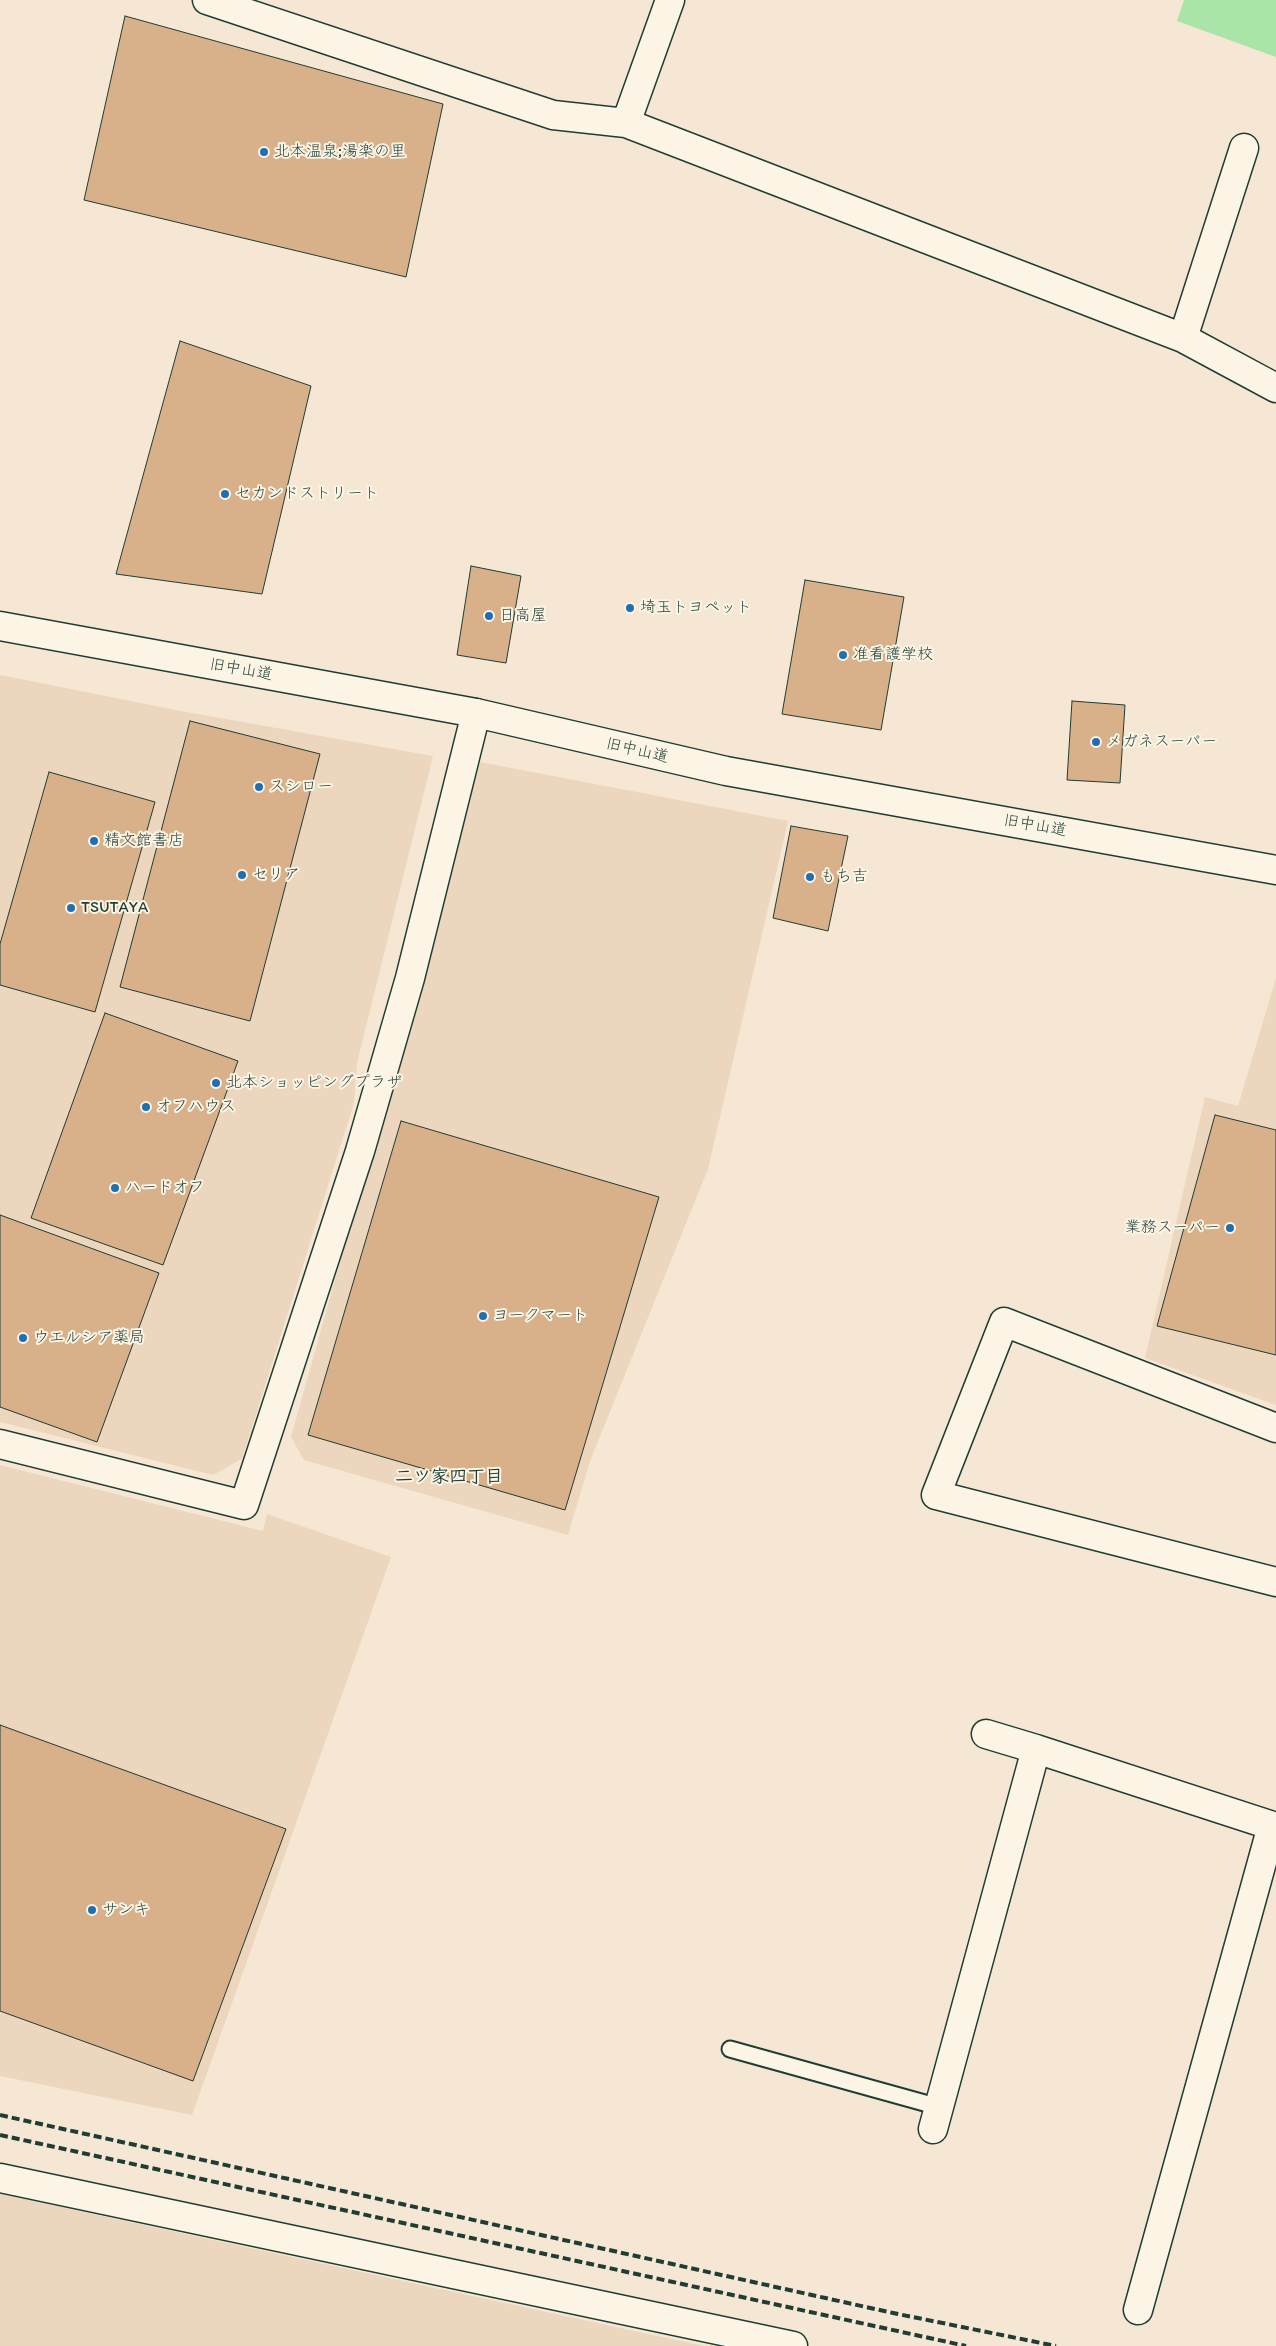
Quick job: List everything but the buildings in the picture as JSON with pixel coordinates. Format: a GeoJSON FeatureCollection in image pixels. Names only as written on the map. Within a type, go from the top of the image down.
{"type":"FeatureCollection","features":[{"type":"Feature","properties":{"kind":"street"},"geometry":{"type":"LineString","coordinates":[[207,0],[553,114],[626,123],[1183,338],[1276,388]]}},
{"type":"Feature","properties":{"kind":"street"},"geometry":{"type":"LineString","coordinates":[[626,123],[670,0]]}},
{"type":"Feature","properties":{"kind":"street"},"geometry":{"type":"LineString","coordinates":[[1183,338],[1244,148]]}},
{"type":"Feature","properties":{"kind":"street","name":"旧中山道"},"geometry":{"type":"LineString","coordinates":[[0,626],[476,713],[726,771],[1276,870]]}},
{"type":"Feature","properties":{"kind":"street"},"geometry":{"type":"LineString","coordinates":[[0,1444],[244,1505],[360,1151],[410,978],[476,713]]}},
{"type":"Feature","properties":{"kind":"street"},"geometry":{"type":"LineString","coordinates":[[1276,1428],[1004,1322],[936,1495],[1276,1582]]}},
{"type":"Feature","properties":{"kind":"street"},"geometry":{"type":"LineString","coordinates":[[986,1734],[1274,1826],[1138,2310]]}},
{"type":"Feature","properties":{"kind":"street"},"geometry":{"type":"LineString","coordinates":[[936,2118],[1036,1750]]}},
{"type":"Feature","properties":{"kind":"street"},"geometry":{"type":"LineString","coordinates":[[0,2178],[793,2346]]}},
{"type":"Feature","properties":{"kind":"lane"},"geometry":{"type":"LineString","coordinates":[[730,2049],[936,2118]]}},
{"type":"Feature","properties":{"kind":"shaded area","name":"北本ショッピングプラザ"},"geometry":{"type":"Polygon","coordinates":[[[0,675],[181,711],[433,756],[357,1063],[354,1103],[242,1459],[213,1475],[0,1422],[0,675]]]}},
{"type":"Feature","properties":{"kind":"shaded area"},"geometry":{"type":"Polygon","coordinates":[[[480,762],[788,821],[708,1169],[590,1461],[568,1535],[304,1460],[291,1437],[480,762]]]}},
{"type":"Feature","properties":{"kind":"shaded area","name":"業務スーパー"},"geometry":{"type":"Polygon","coordinates":[[[1276,978],[1276,1405],[1145,1358],[1205,1097],[1238,1106],[1276,978]]]}},
{"type":"Feature","properties":{"kind":"shaded area"},"geometry":{"type":"Polygon","coordinates":[[[0,1465],[263,1531],[267,1514],[391,1557],[192,2115],[0,2076],[0,1465]]]}},
{"type":"Feature","properties":{"kind":"shaded area"},"geometry":{"type":"Polygon","coordinates":[[[0,2194],[704,2346],[0,2346],[0,2194]]]}},
{"type":"Feature","properties":{"kind":"green space"},"geometry":{"type":"Polygon","coordinates":[[[1184,0],[1276,0],[1276,57],[1177,21],[1184,0]]]}},
{"type":"Feature","properties":{"kind":"railway"},"geometry":{"type":"LineString","coordinates":[[0,2115],[893,2313],[1056,2346]]}},
{"type":"Feature","properties":{"kind":"railway"},"geometry":{"type":"LineString","coordinates":[[0,2135],[966,2346]]}},
{"type":"Feature","properties":{"kind":"place","name":"北本温泉;湯楽の里"},"geometry":{"type":"Point","coordinates":[264,152]}},
{"type":"Feature","properties":{"kind":"place","name":"セカンドストリート"},"geometry":{"type":"Point","coordinates":[225,494]}},
{"type":"Feature","properties":{"kind":"place","name":"埼玉トヨペット"},"geometry":{"type":"Point","coordinates":[630,608]}},
{"type":"Feature","properties":{"kind":"place","name":"日高屋"},"geometry":{"type":"Point","coordinates":[489,616]}},
{"type":"Feature","properties":{"kind":"place","name":"准看護学校"},"geometry":{"type":"Point","coordinates":[843,655]}},
{"type":"Feature","properties":{"kind":"place","name":"メガネスーパー"},"geometry":{"type":"Point","coordinates":[1096,742]}},
{"type":"Feature","properties":{"kind":"place","name":"スシロー"},"geometry":{"type":"Point","coordinates":[259,787]}},
{"type":"Feature","properties":{"kind":"place","name":"精文館書店"},"geometry":{"type":"Point","coordinates":[94,841]}},
{"type":"Feature","properties":{"kind":"place","name":"セリア"},"geometry":{"type":"Point","coordinates":[242,875]}},
{"type":"Feature","properties":{"kind":"place","name":"もち吉"},"geometry":{"type":"Point","coordinates":[810,877]}},
{"type":"Feature","properties":{"kind":"place","name":"TSUTAYA"},"geometry":{"type":"Point","coordinates":[71,908]}},
{"type":"Feature","properties":{"kind":"place","name":"北本ショッピングプラザ"},"geometry":{"type":"Point","coordinates":[216,1083]}},
{"type":"Feature","properties":{"kind":"place","name":"オフハウス"},"geometry":{"type":"Point","coordinates":[146,1107]}},
{"type":"Feature","properties":{"kind":"place","name":"ハードオフ"},"geometry":{"type":"Point","coordinates":[115,1188]}},
{"type":"Feature","properties":{"kind":"place","name":"業務スーパー"},"geometry":{"type":"Point","coordinates":[1230,1228]}},
{"type":"Feature","properties":{"kind":"place","name":"ヨークマート"},"geometry":{"type":"Point","coordinates":[483,1316]}},
{"type":"Feature","properties":{"kind":"place","name":"ウエルシア薬局"},"geometry":{"type":"Point","coordinates":[23,1338]}},
{"type":"Feature","properties":{"kind":"place","name":"サンキ"},"geometry":{"type":"Point","coordinates":[92,1910]}},
{"type":"Feature","properties":{"kind":"district","name":"二ツ家四丁目"},"geometry":{"type":"Point","coordinates":[449,1477]}}]}
